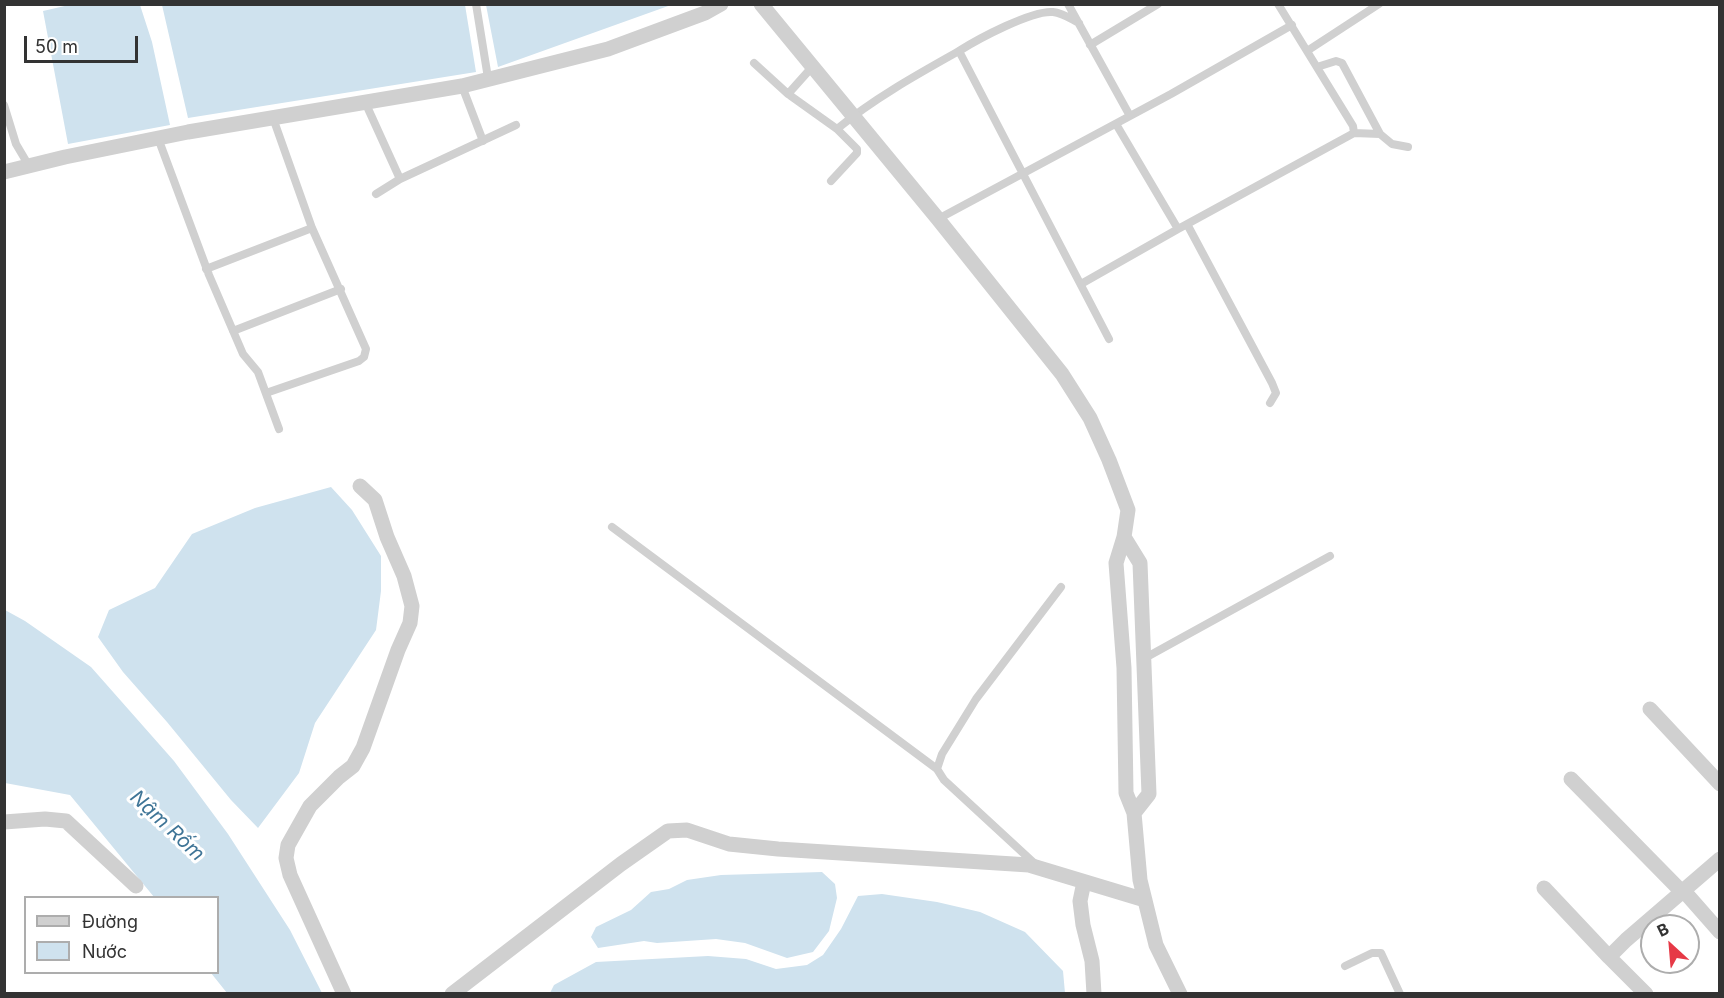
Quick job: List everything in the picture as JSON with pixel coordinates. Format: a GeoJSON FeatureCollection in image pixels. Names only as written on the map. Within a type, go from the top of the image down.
{"type":"FeatureCollection","features":[{"type":"Feature","properties":{"kind":"street"},"geometry":{"type":"LineString","coordinates":[[4,172],[158,138],[462,86],[608,49],[705,13],[721,4]]}},
{"type":"Feature","properties":{"kind":"street"},"geometry":{"type":"LineString","coordinates":[[761,4],[1062,374],[1090,418],[1128,510],[1124,537],[1116,563],[1124,668],[1126,793],[1134,813],[1140,880],[1156,945],[1180,993]]}},
{"type":"Feature","properties":{"kind":"street"},"geometry":{"type":"LineString","coordinates":[[344,993],[290,875],[286,858],[288,845],[310,806],[353,766],[363,748],[410,623],[412,606],[404,576],[387,537],[375,500],[360,486]]}},
{"type":"Feature","properties":{"kind":"street"},"geometry":{"type":"LineString","coordinates":[[1124,537],[1140,563],[1145,658],[1149,794],[1134,813]]}},
{"type":"Feature","properties":{"kind":"street"},"geometry":{"type":"LineString","coordinates":[[1650,709],[1719,784]]}},
{"type":"Feature","properties":{"kind":"street"},"geometry":{"type":"LineString","coordinates":[[1572,779],[1719,932]]}},
{"type":"Feature","properties":{"kind":"street"},"geometry":{"type":"LineString","coordinates":[[4,822],[45,819],[66,821],[136,886]]}},
{"type":"Feature","properties":{"kind":"street"},"geometry":{"type":"LineString","coordinates":[[452,993],[612,870],[668,831],[687,830],[729,844],[768,848],[1029,865],[1145,900]]}},
{"type":"Feature","properties":{"kind":"street"},"geometry":{"type":"LineString","coordinates":[[1610,957],[1626,940],[1719,859]]}},
{"type":"Feature","properties":{"kind":"street"},"geometry":{"type":"LineString","coordinates":[[1084,882],[1080,901],[1083,925],[1092,960],[1094,993]]}},
{"type":"Feature","properties":{"kind":"street"},"geometry":{"type":"LineString","coordinates":[[1544,888],[1646,993]]}},
{"type":"Feature","properties":{"kind":"lane"},"geometry":{"type":"LineString","coordinates":[[476,4],[488,78]]}},
{"type":"Feature","properties":{"kind":"lane"},"geometry":{"type":"LineString","coordinates":[[1068,4],[1130,116]]}},
{"type":"Feature","properties":{"kind":"lane"},"geometry":{"type":"LineString","coordinates":[[1090,45],[1158,4]]}},
{"type":"Feature","properties":{"kind":"lane"},"geometry":{"type":"LineString","coordinates":[[1278,4],[1353,126],[1354,133]]}},
{"type":"Feature","properties":{"kind":"lane"},"geometry":{"type":"LineString","coordinates":[[1307,51],[1379,4]]}},
{"type":"Feature","properties":{"kind":"lane"},"geometry":{"type":"LineString","coordinates":[[837,129],[853,116],[926,69],[977,40],[1040,12],[1065,15],[1079,24]]}},
{"type":"Feature","properties":{"kind":"lane"},"geometry":{"type":"LineString","coordinates":[[938,219],[1116,124],[1292,25]]}},
{"type":"Feature","properties":{"kind":"lane"},"geometry":{"type":"LineString","coordinates":[[959,51],[1109,339]]}},
{"type":"Feature","properties":{"kind":"lane"},"geometry":{"type":"LineString","coordinates":[[1317,67],[1336,61],[1342,63],[1380,134],[1392,144],[1408,147]]}},
{"type":"Feature","properties":{"kind":"lane"},"geometry":{"type":"LineString","coordinates":[[754,63],[788,94],[837,129],[857,149],[857,153],[831,181]]}},
{"type":"Feature","properties":{"kind":"lane"},"geometry":{"type":"LineString","coordinates":[[788,94],[813,66]]}},
{"type":"Feature","properties":{"kind":"lane"},"geometry":{"type":"LineString","coordinates":[[462,86],[483,141]]}},
{"type":"Feature","properties":{"kind":"lane"},"geometry":{"type":"LineString","coordinates":[[365,102],[400,179]]}},
{"type":"Feature","properties":{"kind":"lane"},"geometry":{"type":"LineString","coordinates":[[4,105],[16,144],[29,166]]}},
{"type":"Feature","properties":{"kind":"lane"},"geometry":{"type":"LineString","coordinates":[[266,393],[358,361],[364,357],[365,345],[312,228],[273,118]]}},
{"type":"Feature","properties":{"kind":"lane"},"geometry":{"type":"LineString","coordinates":[[1116,124],[1178,229]]}},
{"type":"Feature","properties":{"kind":"lane"},"geometry":{"type":"LineString","coordinates":[[376,194],[400,179],[516,125]]}},
{"type":"Feature","properties":{"kind":"lane"},"geometry":{"type":"LineString","coordinates":[[1081,285],[1354,133],[1380,134]]}},
{"type":"Feature","properties":{"kind":"lane"},"geometry":{"type":"LineString","coordinates":[[158,138],[206,269],[243,354],[258,372],[279,429]]}},
{"type":"Feature","properties":{"kind":"lane"},"geometry":{"type":"LineString","coordinates":[[1187,224],[1272,383],[1276,393],[1270,404]]}},
{"type":"Feature","properties":{"kind":"lane"},"geometry":{"type":"LineString","coordinates":[[206,269],[312,228]]}},
{"type":"Feature","properties":{"kind":"lane"},"geometry":{"type":"LineString","coordinates":[[233,332],[341,289]]}},
{"type":"Feature","properties":{"kind":"lane"},"geometry":{"type":"LineString","coordinates":[[612,527],[937,769],[944,780],[1039,868]]}},
{"type":"Feature","properties":{"kind":"lane"},"geometry":{"type":"LineString","coordinates":[[1145,658],[1330,556]]}},
{"type":"Feature","properties":{"kind":"lane"},"geometry":{"type":"LineString","coordinates":[[937,769],[942,754],[976,699],[1061,587]]}},
{"type":"Feature","properties":{"kind":"lane"},"geometry":{"type":"LineString","coordinates":[[1345,966],[1372,953],[1381,954],[1400,993]]}},
{"type":"Feature","properties":{"kind":"water"},"geometry":{"type":"Polygon","coordinates":[[[486,4],[671,5],[498,67],[486,4]]]}},
{"type":"Feature","properties":{"kind":"water"},"geometry":{"type":"Polygon","coordinates":[[[69,5],[140,5],[152,42],[170,125],[68,144],[43,11],[69,5]]]}},
{"type":"Feature","properties":{"kind":"water"},"geometry":{"type":"Polygon","coordinates":[[[162,5],[465,5],[476,72],[188,118],[162,5]]]}},
{"type":"Feature","properties":{"kind":"water"},"geometry":{"type":"Polygon","coordinates":[[[331,487],[352,510],[381,556],[381,591],[376,630],[315,723],[299,773],[258,828],[231,800],[123,672],[98,637],[109,610],[155,588],[192,534],[255,508],[331,487]]]}},
{"type":"Feature","properties":{"kind":"water","name":"Nậm Rốm"},"geometry":{"type":"Polygon","coordinates":[[[5,610],[25,621],[91,667],[174,761],[228,834],[290,930],[322,993],[227,993],[212,974],[219,974],[219,896],[153,896],[70,795],[5,783],[5,610]]]}},
{"type":"Feature","properties":{"kind":"water"},"geometry":{"type":"Polygon","coordinates":[[[822,872],[835,884],[837,898],[829,931],[813,952],[787,958],[745,943],[716,939],[657,943],[644,941],[598,948],[591,937],[596,927],[631,910],[651,892],[669,889],[687,880],[721,875],[822,872]]]}},
{"type":"Feature","properties":{"kind":"water"},"geometry":{"type":"Polygon","coordinates":[[[882,894],[937,902],[980,912],[1025,932],[1063,971],[1065,993],[550,993],[554,985],[596,962],[708,956],[746,959],[776,969],[807,965],[823,955],[841,929],[858,896],[882,894]]]}}]}
